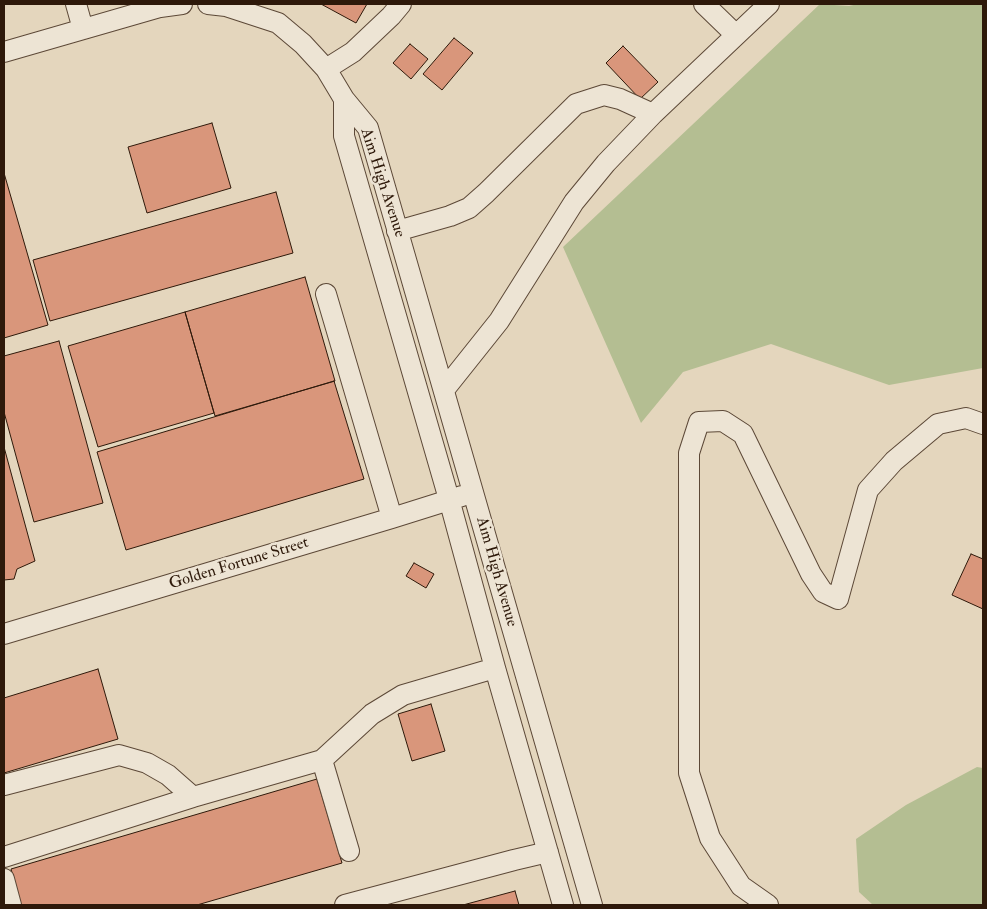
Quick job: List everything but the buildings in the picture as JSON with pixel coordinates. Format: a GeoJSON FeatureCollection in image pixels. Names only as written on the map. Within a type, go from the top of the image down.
{"type":"FeatureCollection","features":[{"type":"Feature","properties":{"kind":"street"},"geometry":{"type":"LineString","coordinates":[[76,4],[83,29]]}},
{"type":"Feature","properties":{"kind":"street"},"geometry":{"type":"LineString","coordinates":[[4,52],[160,7],[182,4]]}},
{"type":"Feature","properties":{"kind":"street"},"geometry":{"type":"LineString","coordinates":[[208,4],[226,6],[278,23],[303,44],[326,69],[344,99]]}},
{"type":"Feature","properties":{"kind":"street"},"geometry":{"type":"LineString","coordinates":[[326,69],[353,52],[391,16],[400,4]]}},
{"type":"Feature","properties":{"kind":"street"},"geometry":{"type":"LineString","coordinates":[[704,4],[736,35]]}},
{"type":"Feature","properties":{"kind":"street"},"geometry":{"type":"LineString","coordinates":[[444,390],[499,321],[574,202],[606,163],[653,114],[768,4]]}},
{"type":"Feature","properties":{"kind":"street"},"geometry":{"type":"LineString","coordinates":[[397,231],[450,216],[469,208],[576,104],[604,96],[620,99],[653,114]]}},
{"type":"Feature","properties":{"kind":"street","name":"Aim High Avenue"},"geometry":{"type":"LineString","coordinates":[[344,99],[368,128],[592,905]]}},
{"type":"Feature","properties":{"kind":"street","name":"Aim High Avenue"},"geometry":{"type":"LineString","coordinates":[[344,99],[344,136],[449,499],[494,668],[564,905]]}},
{"type":"Feature","properties":{"kind":"street"},"geometry":{"type":"LineString","coordinates":[[326,294],[392,518]]}},
{"type":"Feature","properties":{"kind":"street"},"geometry":{"type":"LineString","coordinates":[[768,905],[741,886],[710,838],[689,773],[688,453],[699,422],[723,421],[743,434],[811,574],[823,592],[838,599],[868,490],[894,460],[938,424],[966,418],[983,424]]}},
{"type":"Feature","properties":{"kind":"street","name":"Golden Fortune Street"},"geometry":{"type":"LineString","coordinates":[[4,634],[473,492]]}},
{"type":"Feature","properties":{"kind":"street"},"geometry":{"type":"LineString","coordinates":[[4,857],[194,797],[322,760],[372,714],[403,695],[494,668]]}},
{"type":"Feature","properties":{"kind":"street"},"geometry":{"type":"LineString","coordinates":[[4,785],[118,755],[147,763],[168,775],[194,797]]}},
{"type":"Feature","properties":{"kind":"street"},"geometry":{"type":"LineString","coordinates":[[322,760],[349,851]]}},
{"type":"Feature","properties":{"kind":"street"},"geometry":{"type":"LineString","coordinates":[[345,905],[548,852]]}},
{"type":"Feature","properties":{"kind":"street"},"geometry":{"type":"LineString","coordinates":[[4,879],[11,905]]}},
{"type":"Feature","properties":{"kind":"green space"},"geometry":{"type":"Polygon","coordinates":[[[820,4],[849,6],[858,4],[983,4],[983,368],[889,385],[771,344],[683,372],[641,423],[563,247],[820,4]]]}},
{"type":"Feature","properties":{"kind":"green space"},"geometry":{"type":"Polygon","coordinates":[[[977,767],[983,768],[983,905],[873,905],[859,892],[856,839],[906,805],[977,767]]]}}]}
